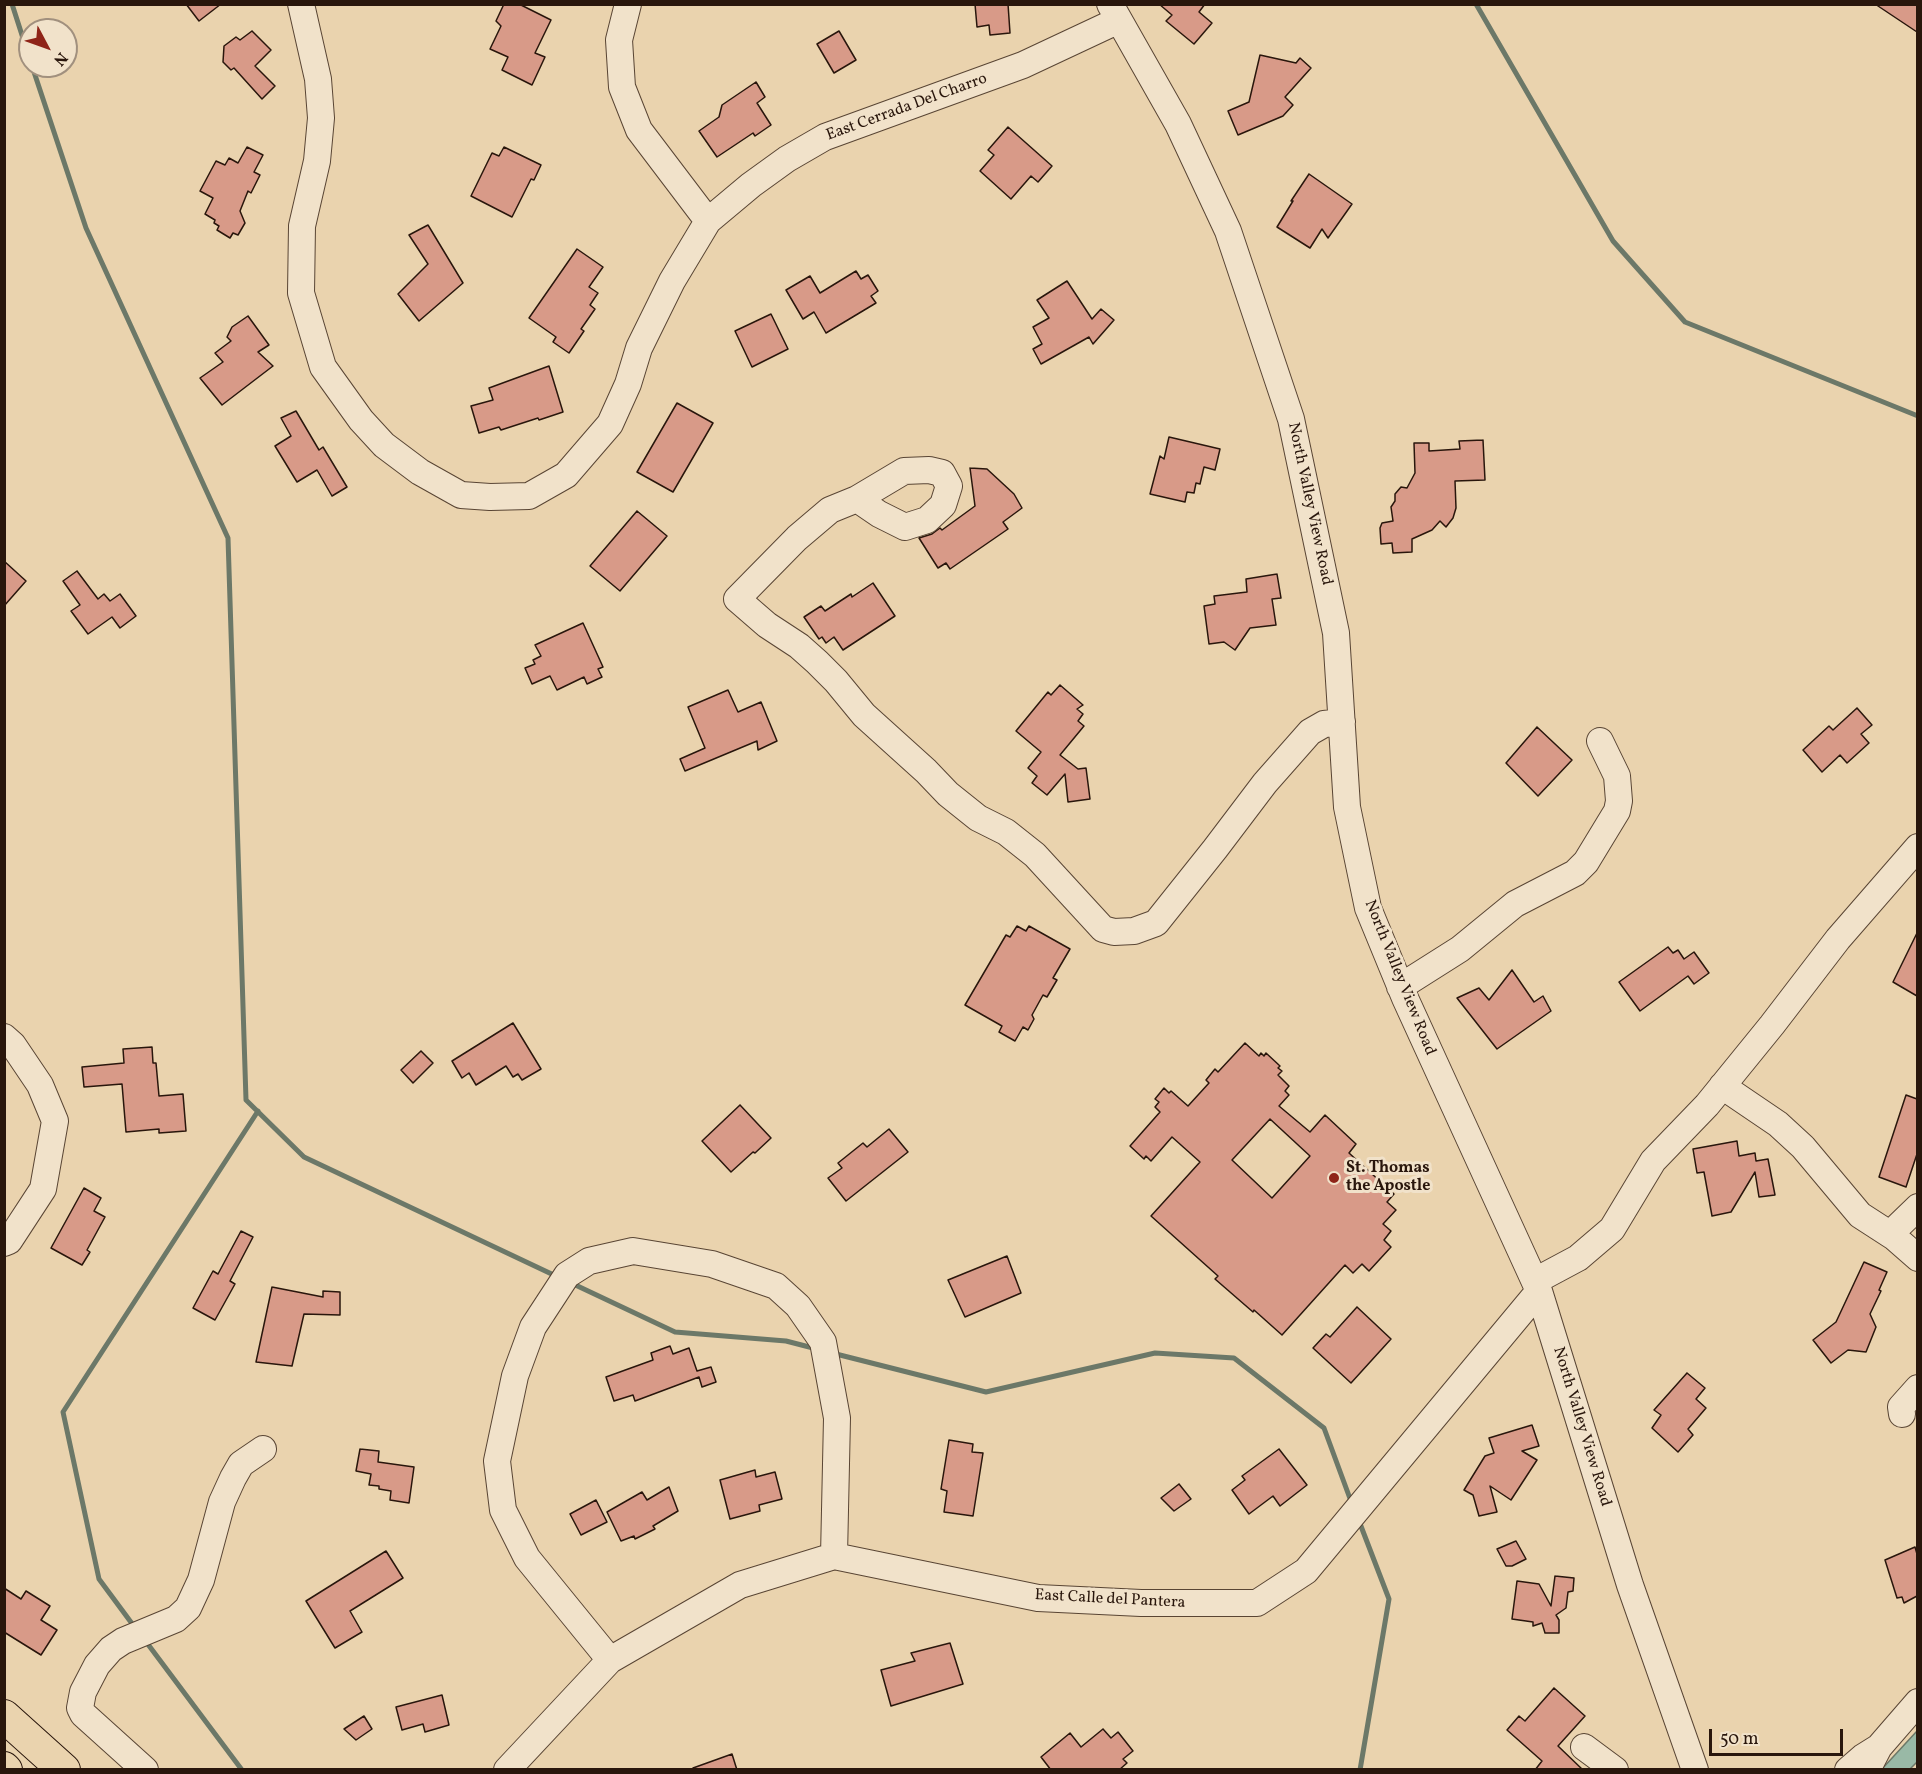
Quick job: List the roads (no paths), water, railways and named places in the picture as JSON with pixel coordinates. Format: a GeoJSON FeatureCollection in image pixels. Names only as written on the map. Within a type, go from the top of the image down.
{"type":"FeatureCollection","features":[{"type":"Feature","properties":{"kind":"main road"},"geometry":{"type":"LineString","coordinates":[[4,1716],[64,1770]]}},
{"type":"Feature","properties":{"kind":"street"},"geometry":{"type":"LineString","coordinates":[[301,4],[318,79],[321,118],[317,161],[302,226],[301,293],[323,368],[361,420],[384,445],[420,472],[461,495],[490,497],[529,496],[566,475],[610,424],[628,384],[639,348],[672,281],[708,221],[639,130],[622,87],[619,40],[628,4]]}},
{"type":"Feature","properties":{"kind":"street","name":"East Cerrada Del Charro"},"geometry":{"type":"LineString","coordinates":[[708,221],[787,159],[825,137],[1023,65],[1114,12]]}},
{"type":"Feature","properties":{"kind":"street","name":"North Valley View Road"},"geometry":{"type":"LineString","coordinates":[[1114,12],[1178,124],[1228,231],[1292,419],[1336,633],[1347,807],[1368,908],[1400,987],[1537,1286],[1630,1585],[1695,1770]]}},
{"type":"Feature","properties":{"kind":"street"},"geometry":{"type":"LineString","coordinates":[[857,499],[830,510],[813,524],[736,599],[817,662],[864,715],[948,794],[978,818],[1006,832],[1035,855],[1103,929],[1114,932],[1134,931],[1156,923],[1264,783],[1310,732],[1324,724],[1342,722]]}},
{"type":"Feature","properties":{"kind":"street"},"geometry":{"type":"LineString","coordinates":[[1400,987],[1460,949],[1515,904],[1568,878],[1580,868],[1597,845],[1617,810],[1619,801],[1617,776],[1600,741]]}},
{"type":"Feature","properties":{"kind":"street"},"geometry":{"type":"LineString","coordinates":[[1537,1286],[1578,1258],[1612,1229],[1653,1161],[1722,1086],[1838,939],[1917,847]]}},
{"type":"Feature","properties":{"kind":"street"},"geometry":{"type":"LineString","coordinates":[[4,1037],[40,1085],[55,1121],[43,1190],[9,1241],[4,1243]]}},
{"type":"Feature","properties":{"kind":"street"},"geometry":{"type":"LineString","coordinates":[[1722,1086],[1786,1132],[1803,1147],[1860,1215],[1890,1234],[1917,1258]]}},
{"type":"Feature","properties":{"kind":"street"},"geometry":{"type":"LineString","coordinates":[[1890,1234],[1917,1208]]}},
{"type":"Feature","properties":{"kind":"street"},"geometry":{"type":"LineString","coordinates":[[610,1660],[527,1558],[503,1510],[497,1461],[515,1376],[533,1327],[567,1275],[589,1261],[633,1251],[711,1264],[776,1286],[798,1306],[823,1342],[837,1418],[834,1556]]}},
{"type":"Feature","properties":{"kind":"street","name":"East Calle del Pantera"},"geometry":{"type":"LineString","coordinates":[[507,1770],[610,1660],[740,1585],[834,1556],[1038,1598],[1141,1604],[1257,1603],[1306,1571],[1537,1286]]}},
{"type":"Feature","properties":{"kind":"street"},"geometry":{"type":"LineString","coordinates":[[1902,1414],[1901,1407],[1917,1388]]}},
{"type":"Feature","properties":{"kind":"street"},"geometry":{"type":"LineString","coordinates":[[145,1770],[83,1714],[80,1708],[83,1692],[97,1665],[111,1649],[123,1641],[176,1619],[188,1608],[201,1580],[222,1502],[241,1464],[263,1449]]}},
{"type":"Feature","properties":{"kind":"street"},"geometry":{"type":"LineString","coordinates":[[1848,1770],[1863,1757],[1873,1759],[1917,1702]]}},
{"type":"Feature","properties":{"kind":"street"},"geometry":{"type":"LineString","coordinates":[[1584,1747],[1615,1770]]}},
{"type":"Feature","properties":{"kind":"waterway"},"geometry":{"type":"LineString","coordinates":[[12,4],[18,23]]}},
{"type":"Feature","properties":{"kind":"waterway"},"geometry":{"type":"LineString","coordinates":[[1476,4],[1613,241],[1685,322],[1918,416]]}},
{"type":"Feature","properties":{"kind":"waterway"},"geometry":{"type":"LineString","coordinates":[[36,78],[86,228],[228,538],[246,1100],[304,1157],[558,1277]]}},
{"type":"Feature","properties":{"kind":"waterway"},"geometry":{"type":"LineString","coordinates":[[136,1629],[99,1579],[63,1412],[258,1111]]}},
{"type":"Feature","properties":{"kind":"waterway"},"geometry":{"type":"LineString","coordinates":[[569,1282],[675,1332],[786,1341],[817,1349]]}},
{"type":"Feature","properties":{"kind":"waterway"},"geometry":{"type":"LineString","coordinates":[[832,1353],[986,1392],[1155,1353],[1234,1358],[1324,1428],[1352,1504]]}},
{"type":"Feature","properties":{"kind":"waterway"},"geometry":{"type":"LineString","coordinates":[[1359,1521],[1389,1599],[1360,1770]]}},
{"type":"Feature","properties":{"kind":"waterway"},"geometry":{"type":"LineString","coordinates":[[144,1639],[242,1770]]}},
{"type":"Feature","properties":{"kind":"place","name":"St. Thomas the Apostle"},"geometry":{"type":"Point","coordinates":[1334,1178]}}]}
